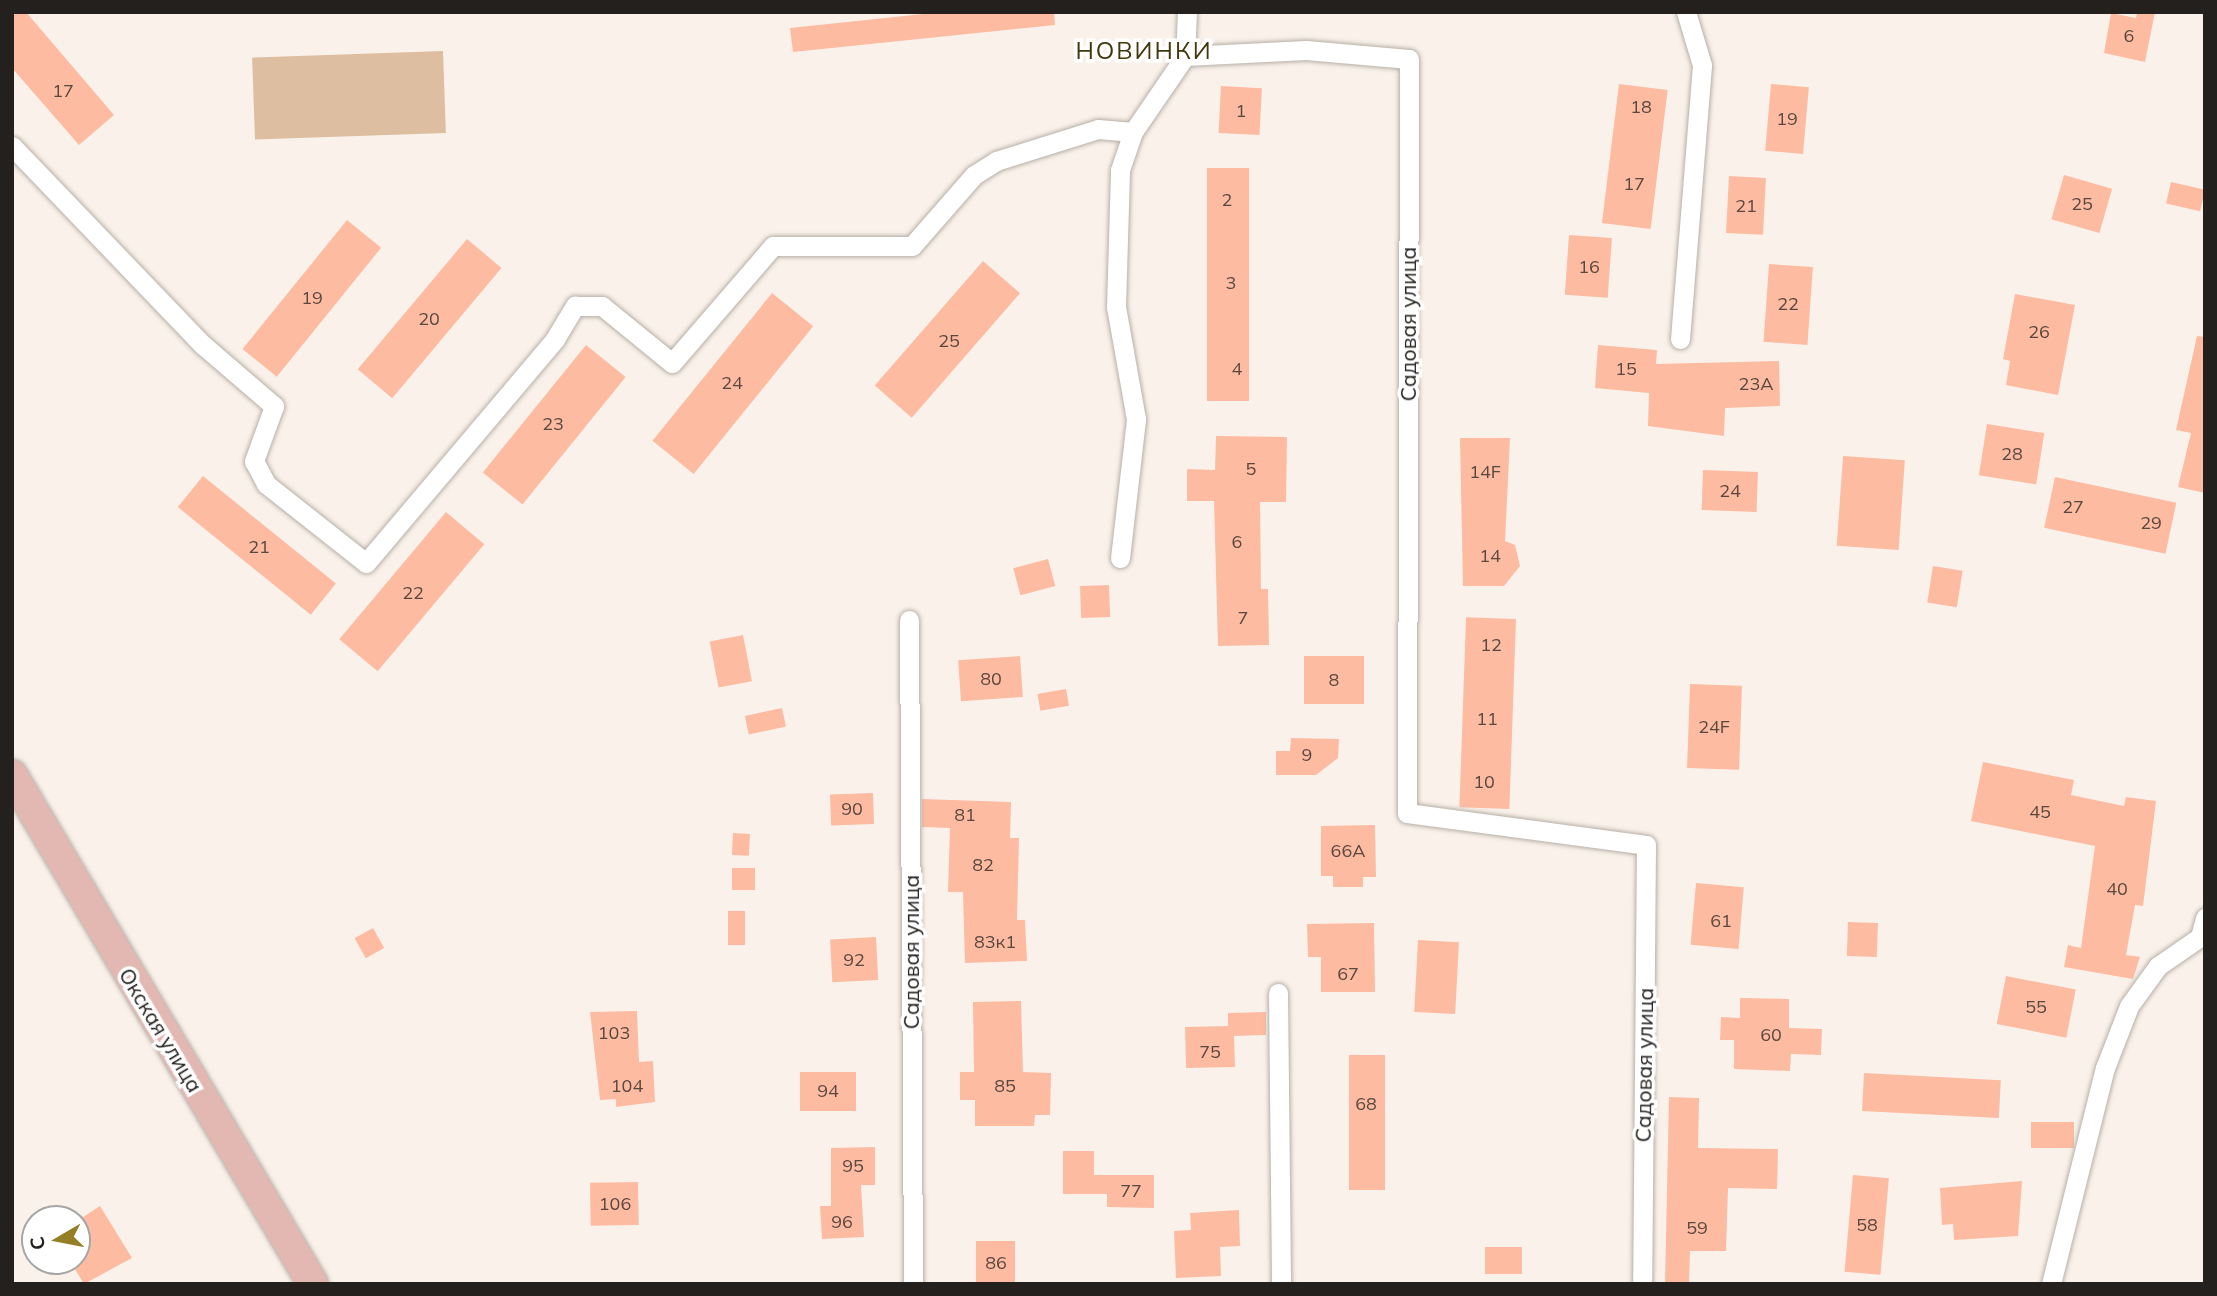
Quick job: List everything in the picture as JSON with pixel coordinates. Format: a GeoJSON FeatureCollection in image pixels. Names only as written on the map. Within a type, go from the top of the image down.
{"type":"FeatureCollection","features":[{"type":"Feature","properties":{"kind":"main road","name":"Окская улица"},"geometry":{"type":"LineString","coordinates":[[12,775],[313,1284]]}},
{"type":"Feature","properties":{"kind":"street"},"geometry":{"type":"LineString","coordinates":[[1120,558],[1136,419],[1116,306],[1115,258],[1120,170],[1133,132],[1185,56],[1187,12]]}},
{"type":"Feature","properties":{"kind":"street"},"geometry":{"type":"LineString","coordinates":[[1680,339],[1702,65],[1686,12]]}},
{"type":"Feature","properties":{"kind":"street","name":"Садовая улица"},"geometry":{"type":"LineString","coordinates":[[1185,56],[1306,50],[1409,59],[1407,813],[1646,845],[1642,1284]]}},
{"type":"Feature","properties":{"kind":"street"},"geometry":{"type":"LineString","coordinates":[[12,146],[203,345],[274,406],[254,461],[266,484],[366,563],[555,339],[575,306],[603,306],[671,363],[773,246],[912,246],[974,175],[996,161],[1098,129],[1133,132]]}},
{"type":"Feature","properties":{"kind":"street","name":"Садовая улица"},"geometry":{"type":"LineString","coordinates":[[909,620],[913,1284]]}},
{"type":"Feature","properties":{"kind":"street"},"geometry":{"type":"LineString","coordinates":[[2051,1284],[2105,1068],[2129,1006],[2158,966],[2200,937],[2205,918]]}},
{"type":"Feature","properties":{"kind":"street"},"geometry":{"type":"LineString","coordinates":[[1279,993],[1281,1284]]}},
{"type":"Feature","properties":{"kind":"shaded area"},"geometry":{"type":"Polygon","coordinates":[[[443,51],[446,133],[255,140],[252,58],[443,51]]]}},
{"type":"Feature","properties":{"kind":"building"},"geometry":{"type":"Polygon","coordinates":[[[12,12],[26,12],[114,115],[79,145],[12,68],[12,12]]]}},
{"type":"Feature","properties":{"kind":"building"},"geometry":{"type":"Polygon","coordinates":[[[942,12],[1054,12],[1055,25],[793,52],[790,28],[942,12]]]}},
{"type":"Feature","properties":{"kind":"building"},"geometry":{"type":"Polygon","coordinates":[[[2137,12],[2155,12],[2145,62],[2104,53],[2111,13],[2136,18],[2137,12]]]}},
{"type":"Feature","properties":{"kind":"building"},"geometry":{"type":"Polygon","coordinates":[[[1619,84],[1668,90],[1651,229],[1602,223],[1619,84]]]}},
{"type":"Feature","properties":{"kind":"building"},"geometry":{"type":"Polygon","coordinates":[[[1771,84],[1809,87],[1803,154],[1765,151],[1771,84]]]}},
{"type":"Feature","properties":{"kind":"building"},"geometry":{"type":"Polygon","coordinates":[[[1221,86],[1262,88],[1259,135],[1219,133],[1221,86]]]}},
{"type":"Feature","properties":{"kind":"building"},"geometry":{"type":"Polygon","coordinates":[[[1207,168],[1249,168],[1249,401],[1207,401],[1207,168]]]}},
{"type":"Feature","properties":{"kind":"building"},"geometry":{"type":"Polygon","coordinates":[[[2064,175],[2112,189],[2099,233],[2051,219],[2064,175]]]}},
{"type":"Feature","properties":{"kind":"building"},"geometry":{"type":"Polygon","coordinates":[[[1729,176],[1766,178],[1763,235],[1726,233],[1729,176]]]}},
{"type":"Feature","properties":{"kind":"building"},"geometry":{"type":"Polygon","coordinates":[[[2171,182],[2205,190],[2200,211],[2166,203],[2171,182]]]}},
{"type":"Feature","properties":{"kind":"building"},"geometry":{"type":"Polygon","coordinates":[[[347,220],[381,248],[277,377],[243,349],[347,220]]]}},
{"type":"Feature","properties":{"kind":"building"},"geometry":{"type":"Polygon","coordinates":[[[1569,235],[1612,238],[1608,298],[1565,295],[1569,235]]]}},
{"type":"Feature","properties":{"kind":"building"},"geometry":{"type":"Polygon","coordinates":[[[467,239],[501,268],[392,398],[358,369],[467,239]]]}},
{"type":"Feature","properties":{"kind":"building"},"geometry":{"type":"Polygon","coordinates":[[[983,261],[1020,293],[912,418],[875,386],[983,261]]]}},
{"type":"Feature","properties":{"kind":"building"},"geometry":{"type":"Polygon","coordinates":[[[1769,264],[1813,267],[1807,345],[1764,342],[1769,264]]]}},
{"type":"Feature","properties":{"kind":"building"},"geometry":{"type":"Polygon","coordinates":[[[772,293],[813,326],[694,474],[652,441],[772,293]]]}},
{"type":"Feature","properties":{"kind":"building"},"geometry":{"type":"Polygon","coordinates":[[[2015,294],[2075,305],[2058,395],[2006,385],[2010,361],[2003,359],[2015,294]]]}},
{"type":"Feature","properties":{"kind":"building"},"geometry":{"type":"Polygon","coordinates":[[[2197,336],[2205,337],[2205,493],[2178,487],[2191,433],[2176,430],[2197,336]]]}},
{"type":"Feature","properties":{"kind":"building"},"geometry":{"type":"Polygon","coordinates":[[[586,345],[626,377],[522,505],[483,472],[586,345]]]}},
{"type":"Feature","properties":{"kind":"building"},"geometry":{"type":"Polygon","coordinates":[[[1598,345],[1657,350],[1656,364],[1779,361],[1780,406],[1725,408],[1724,436],[1648,426],[1649,393],[1595,388],[1598,345]]]}},
{"type":"Feature","properties":{"kind":"building"},"geometry":{"type":"Polygon","coordinates":[[[1987,424],[2044,433],[2036,484],[1979,475],[1987,424]]]}},
{"type":"Feature","properties":{"kind":"building"},"geometry":{"type":"Polygon","coordinates":[[[1216,436],[1287,437],[1286,502],[1260,502],[1261,589],[1268,589],[1269,645],[1218,646],[1214,501],[1187,501],[1187,469],[1215,470],[1216,436]]]}},
{"type":"Feature","properties":{"kind":"building"},"geometry":{"type":"Polygon","coordinates":[[[1460,438],[1510,438],[1505,541],[1515,545],[1520,566],[1504,586],[1463,586],[1460,438]]]}},
{"type":"Feature","properties":{"kind":"building"},"geometry":{"type":"Polygon","coordinates":[[[1843,456],[1905,460],[1899,550],[1837,546],[1843,456]]]}},
{"type":"Feature","properties":{"kind":"building"},"geometry":{"type":"Polygon","coordinates":[[[1703,470],[1758,472],[1757,512],[1702,510],[1703,470]]]}},
{"type":"Feature","properties":{"kind":"building"},"geometry":{"type":"Polygon","coordinates":[[[203,476],[336,584],[311,615],[178,507],[203,476]]]}},
{"type":"Feature","properties":{"kind":"building"},"geometry":{"type":"Polygon","coordinates":[[[2055,477],[2176,503],[2165,554],[2044,528],[2055,477]]]}},
{"type":"Feature","properties":{"kind":"building"},"geometry":{"type":"Polygon","coordinates":[[[446,512],[484,544],[378,671],[339,639],[446,512]]]}},
{"type":"Feature","properties":{"kind":"building"},"geometry":{"type":"Polygon","coordinates":[[[1048,559],[1055,586],[1020,595],[1013,568],[1048,559]]]}},
{"type":"Feature","properties":{"kind":"building"},"geometry":{"type":"Polygon","coordinates":[[[1933,566],[1963,571],[1957,607],[1927,603],[1933,566]]]}},
{"type":"Feature","properties":{"kind":"building"},"geometry":{"type":"Polygon","coordinates":[[[1109,585],[1110,617],[1081,618],[1080,586],[1109,585]]]}},
{"type":"Feature","properties":{"kind":"building"},"geometry":{"type":"Polygon","coordinates":[[[1466,617],[1516,619],[1509,809],[1459,807],[1466,617]]]}},
{"type":"Feature","properties":{"kind":"building"},"geometry":{"type":"Polygon","coordinates":[[[743,635],[752,681],[719,688],[710,641],[743,635]]]}},
{"type":"Feature","properties":{"kind":"building"},"geometry":{"type":"Polygon","coordinates":[[[1020,656],[1023,697],[961,701],[958,660],[1020,656]]]}},
{"type":"Feature","properties":{"kind":"building"},"geometry":{"type":"Polygon","coordinates":[[[1304,656],[1364,656],[1364,704],[1304,704],[1304,656]]]}},
{"type":"Feature","properties":{"kind":"building"},"geometry":{"type":"Polygon","coordinates":[[[1690,684],[1742,686],[1739,770],[1687,768],[1690,684]]]}},
{"type":"Feature","properties":{"kind":"building"},"geometry":{"type":"Polygon","coordinates":[[[1066,689],[1069,706],[1040,711],[1037,694],[1066,689]]]}},
{"type":"Feature","properties":{"kind":"building"},"geometry":{"type":"Polygon","coordinates":[[[782,708],[786,727],[749,734],[745,716],[782,708]]]}},
{"type":"Feature","properties":{"kind":"building"},"geometry":{"type":"Polygon","coordinates":[[[1291,738],[1339,739],[1338,758],[1316,775],[1276,775],[1276,751],[1290,751],[1291,738]]]}},
{"type":"Feature","properties":{"kind":"building"},"geometry":{"type":"Polygon","coordinates":[[[1983,762],[2074,780],[2071,795],[2124,806],[2126,797],[2156,801],[2143,906],[2135,905],[2126,955],[2140,957],[2133,979],[2064,967],[2068,945],[2081,948],[2095,846],[1971,821],[1983,762]]]}},
{"type":"Feature","properties":{"kind":"building"},"geometry":{"type":"Polygon","coordinates":[[[873,793],[874,824],[831,825],[830,795],[873,793]]]}},
{"type":"Feature","properties":{"kind":"building"},"geometry":{"type":"Polygon","coordinates":[[[922,799],[1011,802],[1010,838],[1019,838],[1017,920],[1025,920],[1027,961],[965,963],[963,892],[948,892],[950,828],[922,827],[922,799]]]}},
{"type":"Feature","properties":{"kind":"building"},"geometry":{"type":"Polygon","coordinates":[[[1375,825],[1376,877],[1363,877],[1363,887],[1333,887],[1333,876],[1321,876],[1321,826],[1375,825]]]}},
{"type":"Feature","properties":{"kind":"building"},"geometry":{"type":"Polygon","coordinates":[[[733,833],[750,834],[749,856],[732,855],[733,833]]]}},
{"type":"Feature","properties":{"kind":"building"},"geometry":{"type":"Polygon","coordinates":[[[732,868],[755,868],[755,890],[732,890],[732,868]]]}},
{"type":"Feature","properties":{"kind":"building"},"geometry":{"type":"Polygon","coordinates":[[[1696,883],[1744,887],[1738,949],[1691,945],[1696,883]]]}},
{"type":"Feature","properties":{"kind":"building"},"geometry":{"type":"Polygon","coordinates":[[[728,911],[745,911],[745,945],[728,945],[728,911]]]}},
{"type":"Feature","properties":{"kind":"building"},"geometry":{"type":"Polygon","coordinates":[[[1848,922],[1878,923],[1877,957],[1847,956],[1848,922]]]}},
{"type":"Feature","properties":{"kind":"building"},"geometry":{"type":"Polygon","coordinates":[[[1374,923],[1375,992],[1321,992],[1321,957],[1308,957],[1307,924],[1374,923]]]}},
{"type":"Feature","properties":{"kind":"building"},"geometry":{"type":"Polygon","coordinates":[[[373,928],[384,948],[366,958],[355,938],[373,928]]]}},
{"type":"Feature","properties":{"kind":"building"},"geometry":{"type":"Polygon","coordinates":[[[876,937],[878,980],[832,982],[830,939],[876,937]]]}},
{"type":"Feature","properties":{"kind":"building"},"geometry":{"type":"Polygon","coordinates":[[[1418,940],[1459,942],[1455,1014],[1414,1012],[1418,940]]]}},
{"type":"Feature","properties":{"kind":"building"},"geometry":{"type":"Polygon","coordinates":[[[2006,976],[2076,990],[2066,1038],[1997,1024],[2006,976]]]}},
{"type":"Feature","properties":{"kind":"building"},"geometry":{"type":"Polygon","coordinates":[[[1740,998],[1789,999],[1789,1028],[1822,1029],[1821,1055],[1791,1054],[1790,1071],[1734,1069],[1734,1040],[1720,1040],[1721,1017],[1740,1018],[1740,998]]]}},
{"type":"Feature","properties":{"kind":"building"},"geometry":{"type":"Polygon","coordinates":[[[1021,1001],[1023,1072],[1051,1073],[1050,1115],[1035,1115],[1034,1126],[975,1126],[975,1100],[960,1100],[960,1072],[974,1072],[973,1002],[1021,1001]]]}},
{"type":"Feature","properties":{"kind":"building"},"geometry":{"type":"Polygon","coordinates":[[[637,1011],[639,1062],[653,1061],[655,1102],[616,1107],[616,1099],[600,1100],[590,1012],[637,1011]]]}},
{"type":"Feature","properties":{"kind":"building"},"geometry":{"type":"Polygon","coordinates":[[[1266,1012],[1266,1035],[1234,1036],[1235,1067],[1186,1068],[1185,1027],[1228,1026],[1228,1013],[1266,1012]]]}},
{"type":"Feature","properties":{"kind":"building"},"geometry":{"type":"Polygon","coordinates":[[[1349,1055],[1385,1055],[1385,1190],[1349,1190],[1349,1055]]]}},
{"type":"Feature","properties":{"kind":"building"},"geometry":{"type":"Polygon","coordinates":[[[800,1072],[856,1072],[856,1111],[800,1111],[800,1072]]]}},
{"type":"Feature","properties":{"kind":"building"},"geometry":{"type":"Polygon","coordinates":[[[1864,1073],[2001,1080],[1999,1118],[1862,1111],[1864,1073]]]}},
{"type":"Feature","properties":{"kind":"building"},"geometry":{"type":"Polygon","coordinates":[[[1669,1097],[1699,1098],[1698,1148],[1778,1149],[1777,1189],[1728,1188],[1726,1251],[1690,1251],[1689,1284],[1665,1284],[1669,1097]]]}},
{"type":"Feature","properties":{"kind":"building"},"geometry":{"type":"Polygon","coordinates":[[[2031,1122],[2074,1122],[2074,1148],[2031,1148],[2031,1122]]]}},
{"type":"Feature","properties":{"kind":"building"},"geometry":{"type":"Polygon","coordinates":[[[875,1147],[875,1185],[861,1185],[864,1237],[822,1239],[820,1206],[831,1206],[831,1148],[875,1147]]]}},
{"type":"Feature","properties":{"kind":"building"},"geometry":{"type":"Polygon","coordinates":[[[1063,1151],[1094,1151],[1094,1175],[1154,1175],[1154,1208],[1107,1207],[1107,1194],[1063,1194],[1063,1151]]]}},
{"type":"Feature","properties":{"kind":"building"},"geometry":{"type":"Polygon","coordinates":[[[1853,1175],[1889,1178],[1880,1275],[1845,1272],[1853,1175]]]}},
{"type":"Feature","properties":{"kind":"building"},"geometry":{"type":"Polygon","coordinates":[[[2022,1181],[2018,1236],[1954,1240],[1953,1224],[1942,1225],[1940,1188],[2022,1181]]]}},
{"type":"Feature","properties":{"kind":"building"},"geometry":{"type":"Polygon","coordinates":[[[638,1182],[639,1225],[591,1226],[590,1183],[638,1182]]]}},
{"type":"Feature","properties":{"kind":"building"},"geometry":{"type":"Polygon","coordinates":[[[100,1206],[132,1258],[84,1284],[79,1275],[91,1275],[91,1212],[100,1206]]]}},
{"type":"Feature","properties":{"kind":"building"},"geometry":{"type":"Polygon","coordinates":[[[1239,1210],[1240,1246],[1220,1247],[1221,1276],[1176,1278],[1174,1231],[1191,1230],[1190,1213],[1239,1210]]]}},
{"type":"Feature","properties":{"kind":"building"},"geometry":{"type":"Polygon","coordinates":[[[976,1241],[1015,1241],[1015,1284],[976,1284],[976,1241]]]}},
{"type":"Feature","properties":{"kind":"building"},"geometry":{"type":"Polygon","coordinates":[[[1485,1247],[1522,1247],[1522,1274],[1485,1274],[1485,1247]]]}},
{"type":"Feature","properties":{"kind":"district","name":"НОВИНКИ"},"geometry":{"type":"Point","coordinates":[1144,51]}}]}
